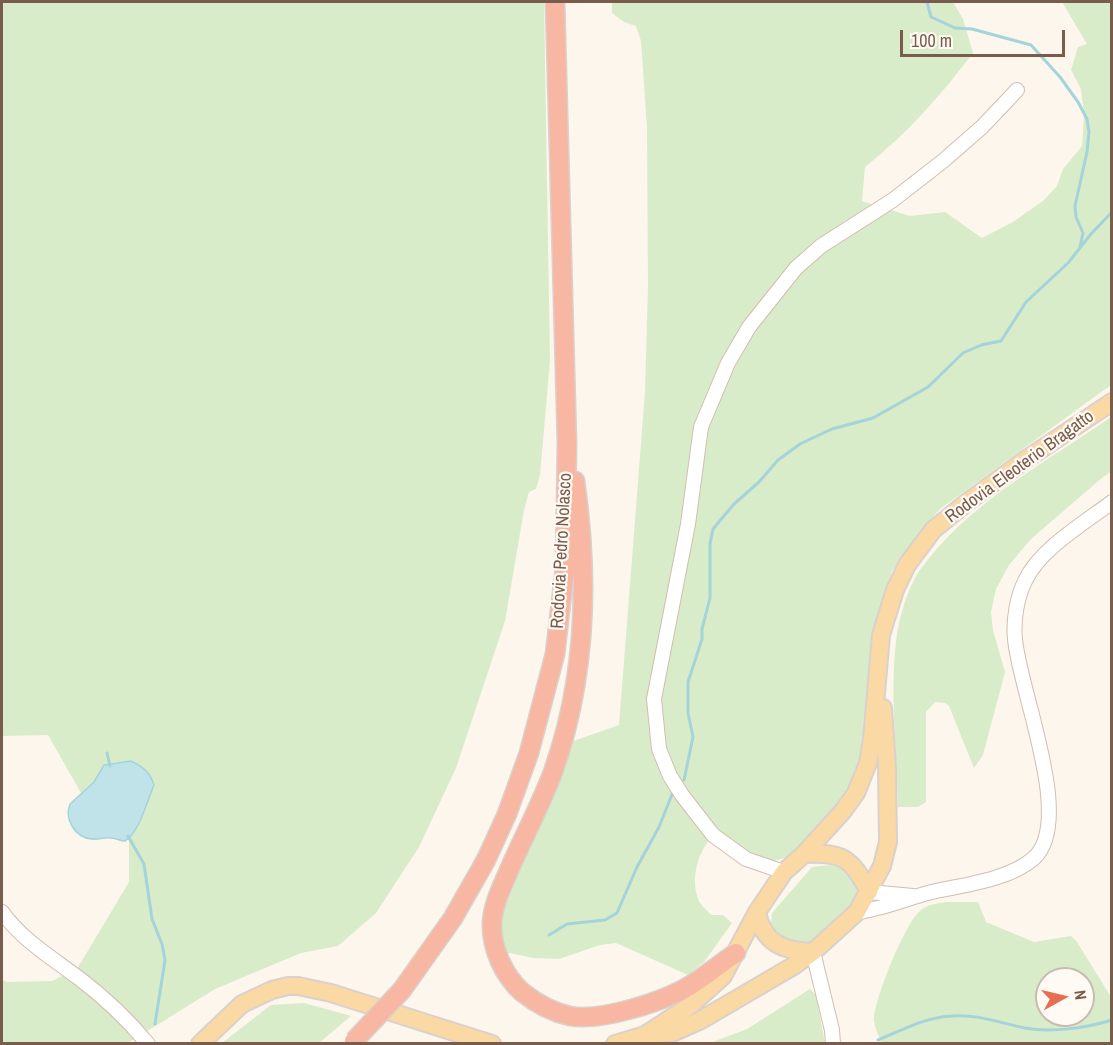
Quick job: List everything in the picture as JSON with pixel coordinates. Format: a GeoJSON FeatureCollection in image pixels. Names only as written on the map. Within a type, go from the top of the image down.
{"type":"FeatureCollection","features":[{"type":"Feature","properties":{"kind":"highway","name":"Rodovia Pedro Nolasco"},"geometry":{"type":"LineString","coordinates":[[353,1042],[402,990],[453,918],[486,860],[507,814],[529,753],[555,654],[565,568],[567,444],[555,2]]}},
{"type":"Feature","properties":{"kind":"highway"},"geometry":{"type":"LineString","coordinates":[[567,444],[577,489],[583,551],[580,656],[570,717],[552,773],[496,900],[492,923],[496,951],[508,976],[536,1004],[555,1012],[590,1017],[629,1010],[662,999],[690,986],[736,953]]}},
{"type":"Feature","properties":{"kind":"main road","name":"Rodovia Eleoterio Bragatto"},"geometry":{"type":"LineString","coordinates":[[645,1035],[691,1005],[723,976],[757,912],[784,872],[804,854],[856,793],[868,763],[872,740],[881,635],[895,590],[907,565],[933,530],[1025,460],[1112,402]]}},
{"type":"Feature","properties":{"kind":"main road","name":"Rodovia Eleoterio Bragatto"},"geometry":{"type":"LineString","coordinates":[[645,1035],[672,1033],[701,1020],[795,965],[813,952],[857,912],[882,867],[888,842],[887,767],[879,666]]}},
{"type":"Feature","properties":{"kind":"main road"},"geometry":{"type":"LineString","coordinates":[[804,854],[827,853],[846,860],[854,867],[869,892]]}},
{"type":"Feature","properties":{"kind":"main road"},"geometry":{"type":"LineString","coordinates":[[757,912],[764,932],[779,946],[790,950],[813,952]]}},
{"type":"Feature","properties":{"kind":"main road"},"geometry":{"type":"LineString","coordinates":[[200,1044],[242,1004],[272,990],[298,986],[332,993],[492,1044]]}},
{"type":"Feature","properties":{"kind":"main road"},"geometry":{"type":"LineString","coordinates":[[615,1044],[645,1035]]}},
{"type":"Feature","properties":{"kind":"street"},"geometry":{"type":"LineString","coordinates":[[784,872],[746,859],[713,834],[682,795],[659,749],[654,699],[688,524],[701,427],[728,363],[749,327],[796,268],[821,246],[892,200],[943,161],[982,127],[1017,90]]}},
{"type":"Feature","properties":{"kind":"street"},"geometry":{"type":"LineString","coordinates":[[857,912],[871,911],[915,896],[994,878],[1035,858],[1045,844],[1049,826],[1050,798],[1014,638],[1018,600],[1032,568],[1056,544],[1112,502]]}},
{"type":"Feature","properties":{"kind":"street"},"geometry":{"type":"LineString","coordinates":[[869,892],[915,896]]}},
{"type":"Feature","properties":{"kind":"street"},"geometry":{"type":"LineString","coordinates":[[3,915],[35,946],[103,998],[132,1024],[148,1044]]}},
{"type":"Feature","properties":{"kind":"street"},"geometry":{"type":"LineString","coordinates":[[813,952],[832,1030],[833,1044]]}},
{"type":"Feature","properties":{"kind":"street"},"geometry":{"type":"LineString","coordinates":[[795,965],[819,980]]}},
{"type":"Feature","properties":{"kind":"green space"},"geometry":{"type":"Polygon","coordinates":[[[2,2],[544,2],[550,361],[540,475],[536,489],[529,492],[524,510],[505,621],[456,768],[419,847],[376,913],[338,946],[301,953],[215,989],[128,1043],[2,1043],[2,980],[7,982],[52,981],[77,969],[129,882],[129,839],[135,831],[154,785],[141,766],[135,763],[120,762],[104,765],[94,782],[81,793],[48,735],[2,736],[2,2]]]}},
{"type":"Feature","properties":{"kind":"green space"},"geometry":{"type":"Polygon","coordinates":[[[612,2],[953,2],[963,19],[973,53],[923,113],[865,167],[862,201],[910,216],[945,212],[982,238],[1013,222],[1043,201],[1057,186],[1063,169],[1082,146],[1084,114],[1081,89],[1071,70],[1078,47],[1087,44],[1062,2],[1111,2],[1111,385],[940,509],[915,538],[892,571],[879,616],[868,763],[802,853],[770,862],[710,839],[696,867],[695,883],[698,899],[711,915],[723,915],[732,923],[704,962],[688,975],[616,943],[600,945],[559,959],[533,958],[510,953],[495,955],[499,899],[565,744],[619,725],[645,392],[648,286],[647,128],[641,41],[636,26],[624,22],[612,13],[612,2]]]}},
{"type":"Feature","properties":{"kind":"green space"},"geometry":{"type":"Polygon","coordinates":[[[1111,417],[1111,472],[1031,539],[1009,565],[996,589],[991,612],[993,630],[1005,672],[983,755],[974,768],[949,706],[935,702],[926,712],[926,802],[918,807],[898,807],[894,699],[895,655],[900,618],[916,576],[939,546],[984,504],[1111,417]]]}},
{"type":"Feature","properties":{"kind":"green space"},"geometry":{"type":"Polygon","coordinates":[[[831,865],[847,870],[859,885],[858,908],[803,955],[770,934],[772,913],[812,867],[831,865]]]}},
{"type":"Feature","properties":{"kind":"green space"},"geometry":{"type":"Polygon","coordinates":[[[945,902],[978,902],[986,922],[1034,942],[1071,936],[1092,967],[1035,967],[1035,1027],[1095,1027],[1095,971],[1111,997],[1111,1043],[882,1043],[874,1021],[875,1011],[891,963],[914,918],[920,911],[945,902]]]}},
{"type":"Feature","properties":{"kind":"green space"},"geometry":{"type":"Polygon","coordinates":[[[810,989],[816,995],[825,1043],[710,1043],[747,1029],[810,989]]]}},
{"type":"Feature","properties":{"kind":"green space"},"geometry":{"type":"Polygon","coordinates":[[[304,1003],[351,1016],[319,1043],[222,1043],[271,1005],[304,1003]]]}},
{"type":"Feature","properties":{"kind":"water"},"geometry":{"type":"Polygon","coordinates":[[[131,761],[145,770],[154,785],[142,816],[130,837],[125,841],[115,838],[92,839],[81,835],[72,827],[69,816],[70,804],[94,782],[104,765],[131,761]]]}},
{"type":"Feature","properties":{"kind":"waterway"},"geometry":{"type":"LineString","coordinates":[[927,2],[931,17],[955,28],[972,29],[1031,45],[1060,77],[1078,102],[1087,119],[1089,132],[1075,206],[1076,217],[1083,233],[1080,247]]}},
{"type":"Feature","properties":{"kind":"waterway"},"geometry":{"type":"LineString","coordinates":[[684,780],[693,737],[688,713],[688,682],[702,639],[702,629],[710,598],[710,544],[713,529],[734,504],[759,482],[778,460],[800,444],[832,429],[873,418],[928,387],[963,353],[981,345],[1001,341],[1026,302],[1068,263],[1112,212]]}},
{"type":"Feature","properties":{"kind":"waterway"},"geometry":{"type":"LineString","coordinates":[[107,753],[110,766]]}},
{"type":"Feature","properties":{"kind":"waterway"},"geometry":{"type":"LineString","coordinates":[[549,935],[567,924],[605,920],[617,913],[637,867],[659,827],[673,792]]}},
{"type":"Feature","properties":{"kind":"waterway"},"geometry":{"type":"LineString","coordinates":[[128,836],[144,864],[152,919],[162,944],[165,960],[155,1024]]}},
{"type":"Feature","properties":{"kind":"waterway"},"geometry":{"type":"LineString","coordinates":[[878,1040],[923,1021],[952,1016],[980,1018],[1046,1030],[1080,1027],[1112,1020]]}}]}
